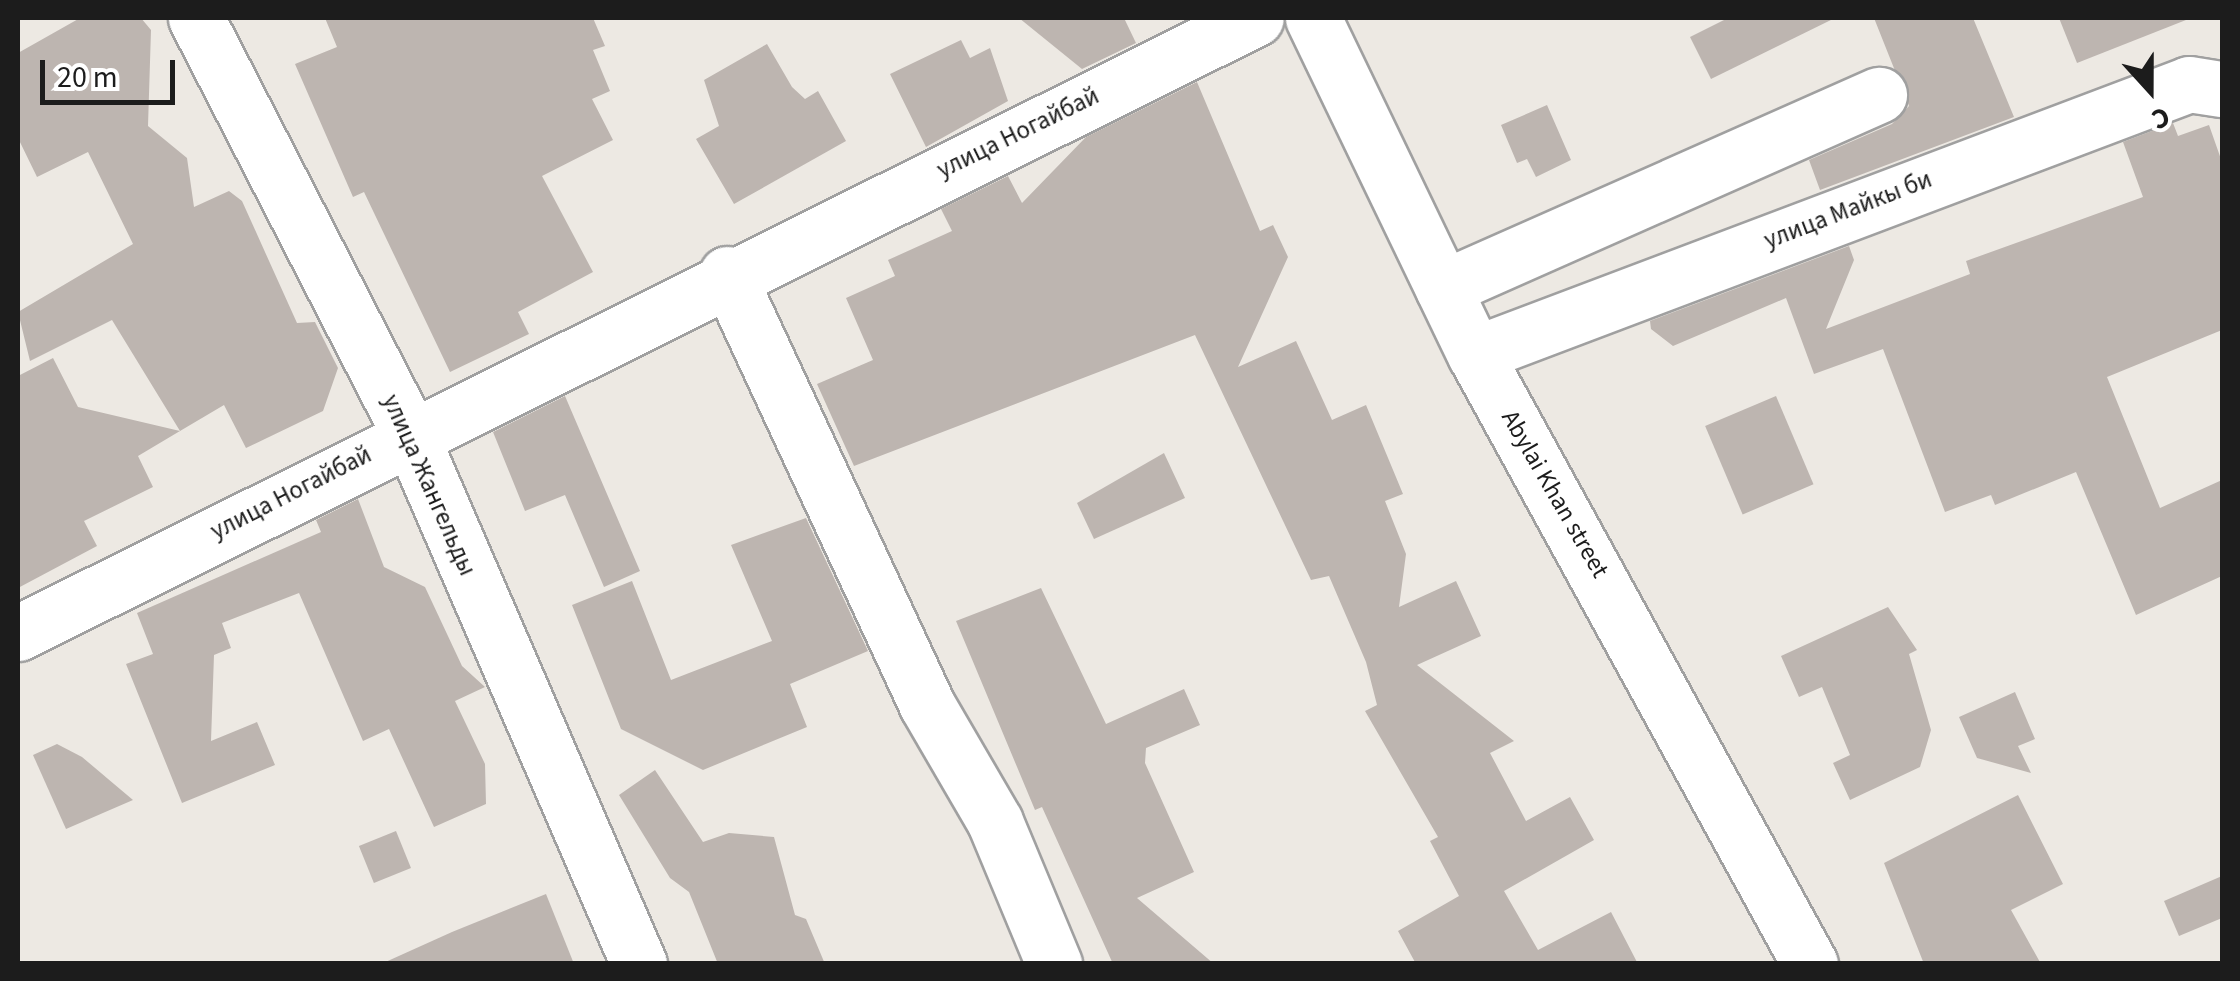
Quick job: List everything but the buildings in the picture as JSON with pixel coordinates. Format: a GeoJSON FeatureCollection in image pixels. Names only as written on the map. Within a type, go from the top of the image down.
{"type":"FeatureCollection","features":[{"type":"Feature","properties":{"kind":"street","name":"улица Жангельды"},"geometry":{"type":"LineString","coordinates":[[196,18],[409,432],[640,964]]}},
{"type":"Feature","properties":{"kind":"street","name":"улица Ногайбай"},"geometry":{"type":"LineString","coordinates":[[18,633],[726,274],[1256,18]]}},
{"type":"Feature","properties":{"kind":"street","name":"Abylai Khan street"},"geometry":{"type":"LineString","coordinates":[[1314,18],[1475,354],[1810,964]]}},
{"type":"Feature","properties":{"kind":"street","name":"улица Майкы би"},"geometry":{"type":"LineString","coordinates":[[1475,354],[2189,84],[2222,90]]}},
{"type":"Feature","properties":{"kind":"street"},"geometry":{"type":"LineString","coordinates":[[1444,288],[1879,94]]}},
{"type":"Feature","properties":{"kind":"street"},"geometry":{"type":"LineString","coordinates":[[726,274],[927,704],[995,822],[1054,964]]}}]}
